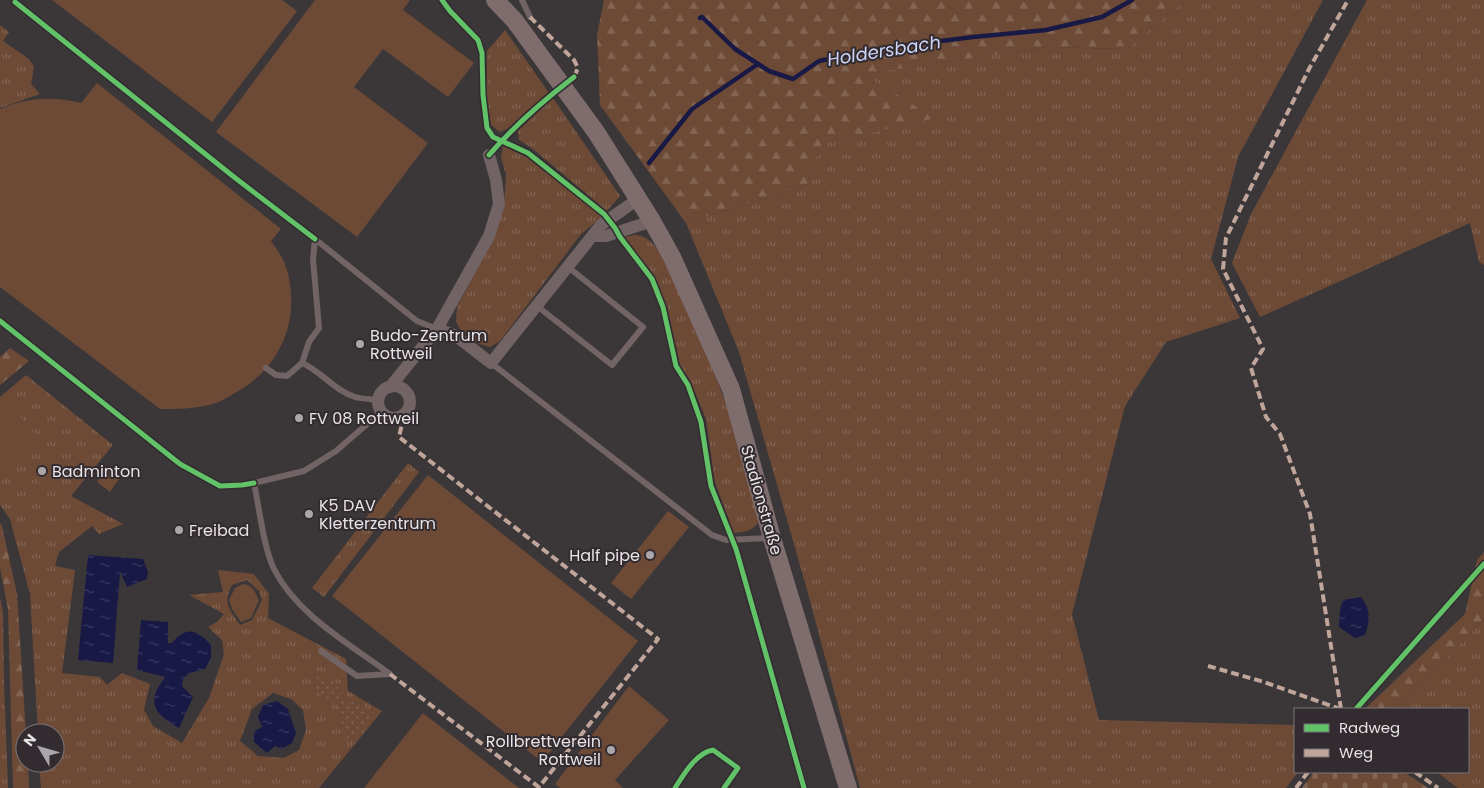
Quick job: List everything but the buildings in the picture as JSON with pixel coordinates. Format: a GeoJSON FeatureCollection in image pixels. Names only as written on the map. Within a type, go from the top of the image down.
{"type":"FeatureCollection","features":[{"type":"Feature","properties":{"kind":"street","name":"Stadionstraße"},"geometry":{"type":"LineString","coordinates":[[495,0],[515,21],[596,132],[652,221],[672,257],[731,389],[772,538],[848,788]]}},
{"type":"Feature","properties":{"kind":"street"},"geometry":{"type":"LineString","coordinates":[[390,387],[402,388],[410,398],[410,404],[404,415],[398,417],[386,416],[380,406],[380,394],[390,387],[437,329],[489,236],[499,204],[496,180],[489,155]]}},
{"type":"Feature","properties":{"kind":"street"},"geometry":{"type":"LineString","coordinates":[[437,329],[456,336],[491,363],[601,225],[638,198]]}},
{"type":"Feature","properties":{"kind":"street"},"geometry":{"type":"LineString","coordinates":[[594,236],[606,236],[652,221]]}},
{"type":"Feature","properties":{"kind":"lane"},"geometry":{"type":"LineString","coordinates":[[522,0],[530,17]]}},
{"type":"Feature","properties":{"kind":"lane"},"geometry":{"type":"LineString","coordinates":[[266,368],[276,375],[287,376],[302,364],[310,342],[319,328],[313,259],[315,239],[417,321],[437,329]]}},
{"type":"Feature","properties":{"kind":"lane"},"geometry":{"type":"LineString","coordinates":[[538,306],[612,365],[643,327],[568,267]]}},
{"type":"Feature","properties":{"kind":"lane"},"geometry":{"type":"LineString","coordinates":[[491,363],[712,535],[726,540],[772,538]]}},
{"type":"Feature","properties":{"kind":"lane"},"geometry":{"type":"LineString","coordinates":[[302,364],[310,367],[342,391],[380,406],[336,450],[304,471],[254,483],[273,568],[290,595],[312,616],[390,674],[357,676],[320,651]]}},
{"type":"Feature","properties":{"kind":"green space"},"geometry":{"type":"Polygon","coordinates":[[[52,0],[282,0],[297,11],[212,122],[52,0]]]}},
{"type":"Feature","properties":{"kind":"green space"},"geometry":{"type":"Polygon","coordinates":[[[315,0],[410,0],[403,10],[474,63],[448,97],[383,49],[354,87],[428,143],[357,237],[216,132],[315,0]]]}},
{"type":"Feature","properties":{"kind":"green space"},"geometry":{"type":"Polygon","coordinates":[[[604,0],[1185,0],[1127,49],[1048,47],[863,74],[935,118],[821,144],[807,185],[686,223],[600,105],[597,35],[604,0]]]}},
{"type":"Feature","properties":{"kind":"green space"},"geometry":{"type":"Polygon","coordinates":[[[1185,0],[1323,0],[1238,157],[1211,259],[1240,318],[1166,342],[1125,406],[1072,614],[1099,720],[1294,725],[1294,773],[1297,773],[1286,788],[860,788],[806,586],[739,352],[686,223],[807,185],[820,144],[934,118],[862,74],[1048,47],[1127,49],[1185,0]]]}},
{"type":"Feature","properties":{"kind":"green space"},"geometry":{"type":"Polygon","coordinates":[[[1367,0],[1484,0],[1484,265],[1479,262],[1470,223],[1260,317],[1232,263],[1251,214],[1367,0]]]}},
{"type":"Feature","properties":{"kind":"green space"},"geometry":{"type":"Polygon","coordinates":[[[0,25],[9,32],[3,41],[29,59],[34,67],[31,84],[40,94],[0,108],[0,25]]]}},
{"type":"Feature","properties":{"kind":"green space"},"geometry":{"type":"Polygon","coordinates":[[[505,30],[549,93],[507,129],[500,132],[491,125],[486,94],[487,51],[505,30]]]}},
{"type":"Feature","properties":{"kind":"green space"},"geometry":{"type":"Polygon","coordinates":[[[97,83],[281,229],[271,241],[284,261],[290,282],[290,318],[285,335],[278,351],[268,366],[255,379],[217,403],[191,408],[160,409],[0,287],[0,109],[20,102],[40,99],[60,99],[81,103],[97,83]]]}},
{"type":"Feature","properties":{"kind":"green space"},"geometry":{"type":"Polygon","coordinates":[[[553,98],[620,196],[607,211],[533,149],[519,140],[518,131],[553,98]]]}},
{"type":"Feature","properties":{"kind":"green space"},"geometry":{"type":"Polygon","coordinates":[[[503,146],[525,156],[602,217],[581,234],[500,341],[490,347],[479,344],[460,329],[456,322],[457,307],[494,237],[504,206],[506,175],[501,157],[503,146]]]}},
{"type":"Feature","properties":{"kind":"green space"},"geometry":{"type":"Polygon","coordinates":[[[634,235],[649,240],[662,256],[676,282],[718,382],[738,439],[760,520],[755,527],[749,530],[734,533],[715,483],[706,419],[691,383],[680,365],[667,306],[654,275],[624,237],[634,235]]]}},
{"type":"Feature","properties":{"kind":"green space"},"geometry":{"type":"Polygon","coordinates":[[[10,348],[29,361],[0,385],[0,357],[10,348]]]}},
{"type":"Feature","properties":{"kind":"green space"},"geometry":{"type":"Polygon","coordinates":[[[26,375],[113,445],[71,496],[123,524],[99,534],[92,526],[59,552],[55,566],[75,570],[62,673],[100,677],[107,685],[122,673],[150,684],[144,710],[153,726],[182,743],[209,698],[224,654],[222,640],[208,627],[217,622],[224,614],[189,595],[223,592],[218,570],[254,574],[269,594],[268,618],[346,659],[348,691],[382,711],[319,788],[41,788],[40,773],[65,773],[65,723],[37,723],[30,594],[10,519],[0,505],[0,397],[26,375]],[[247,580],[232,585],[228,597],[228,606],[240,625],[252,620],[262,600],[259,591],[247,580]],[[332,679],[342,726],[363,704],[348,701],[332,679]],[[273,693],[252,709],[240,741],[258,756],[284,758],[299,750],[306,730],[303,710],[291,699],[273,693]]]}},
{"type":"Feature","properties":{"kind":"green space"},"geometry":{"type":"Polygon","coordinates":[[[6,401],[39,438],[0,472],[0,405],[6,401]]]}},
{"type":"Feature","properties":{"kind":"green space","name":"Badminton"},"geometry":{"type":"Polygon","coordinates":[[[44,459],[54,473],[40,483],[30,469],[44,459]]]}},
{"type":"Feature","properties":{"kind":"green space"},"geometry":{"type":"Polygon","coordinates":[[[408,463],[419,472],[324,597],[312,588],[408,463]]]}},
{"type":"Feature","properties":{"kind":"green space"},"geometry":{"type":"Polygon","coordinates":[[[108,466],[121,476],[110,492],[97,482],[108,466]]]}},
{"type":"Feature","properties":{"kind":"green space"},"geometry":{"type":"Polygon","coordinates":[[[428,475],[638,641],[542,762],[332,596],[428,475]]]}},
{"type":"Feature","properties":{"kind":"green space","name":"Half pipe"},"geometry":{"type":"Polygon","coordinates":[[[668,511],[689,527],[631,599],[611,583],[668,511]]]}},
{"type":"Feature","properties":{"kind":"green space"},"geometry":{"type":"Polygon","coordinates":[[[0,523],[17,594],[25,723],[15,723],[15,773],[28,773],[29,788],[13,788],[8,609],[0,568],[0,523]]]}},
{"type":"Feature","properties":{"kind":"green space"},"geometry":{"type":"Polygon","coordinates":[[[1484,552],[1484,619],[1399,708],[1366,708],[1465,614],[1477,560],[1484,552]]]}},
{"type":"Feature","properties":{"kind":"green space"},"geometry":{"type":"Polygon","coordinates":[[[243,584],[251,587],[259,600],[251,618],[241,622],[232,609],[229,600],[235,588],[243,584]]]}},
{"type":"Feature","properties":{"kind":"green space"},"geometry":{"type":"Polygon","coordinates":[[[0,598],[3,612],[8,788],[0,788],[0,598]]]}},
{"type":"Feature","properties":{"kind":"green space"},"geometry":{"type":"Polygon","coordinates":[[[1484,619],[1484,788],[1458,788],[1438,773],[1469,773],[1469,708],[1399,708],[1484,619]]]}},
{"type":"Feature","properties":{"kind":"green space"},"geometry":{"type":"Polygon","coordinates":[[[317,677],[332,679],[348,701],[363,704],[373,717],[348,740],[336,703],[323,700],[315,687],[317,677]]]}},
{"type":"Feature","properties":{"kind":"green space","name":"Rollbrettverein Rottweil"},"geometry":{"type":"Polygon","coordinates":[[[629,686],[669,720],[615,780],[623,788],[560,788],[555,784],[629,686]]]}},
{"type":"Feature","properties":{"kind":"green space"},"geometry":{"type":"Polygon","coordinates":[[[423,713],[519,788],[364,788],[423,713]]]}},
{"type":"Feature","properties":{"kind":"green space"},"geometry":{"type":"Polygon","coordinates":[[[1313,773],[1406,773],[1428,788],[1302,788],[1313,773]]]}},
{"type":"Feature","properties":{"kind":"water"},"geometry":{"type":"Polygon","coordinates":[[[88,555],[143,559],[148,572],[147,579],[127,587],[120,572],[113,663],[78,660],[88,555]]]}},
{"type":"Feature","properties":{"kind":"water"},"geometry":{"type":"Polygon","coordinates":[[[1361,597],[1367,606],[1369,615],[1368,625],[1365,635],[1355,638],[1339,627],[1340,610],[1343,600],[1361,597]]]}},
{"type":"Feature","properties":{"kind":"water"},"geometry":{"type":"Polygon","coordinates":[[[141,620],[168,622],[168,643],[172,643],[182,634],[192,632],[201,636],[211,645],[211,658],[205,669],[189,673],[183,679],[182,686],[193,697],[179,728],[161,715],[155,706],[156,692],[165,677],[137,670],[141,620]]]}},
{"type":"Feature","properties":{"kind":"water"},"geometry":{"type":"Polygon","coordinates":[[[277,701],[288,709],[296,733],[292,743],[282,749],[275,746],[267,753],[254,742],[254,731],[262,727],[258,717],[263,705],[277,701]]]}},
{"type":"Feature","properties":{"kind":"waterway","name":"Holdersbach"},"geometry":{"type":"LineString","coordinates":[[700,18],[702,17],[735,49],[769,71],[793,79],[819,61],[885,48],[1046,30],[1102,17],[1132,0]]}},
{"type":"Feature","properties":{"kind":"waterway","name":"Holdersbach"},"geometry":{"type":"LineString","coordinates":[[649,163],[692,109],[758,64]]}},
{"type":"Feature","properties":{"kind":"marked path"},"geometry":{"type":"LineString","coordinates":[[1341,708],[1310,514],[1280,434],[1266,417],[1251,368],[1263,349],[1223,269],[1226,238],[1309,69],[1348,0]]}},
{"type":"Feature","properties":{"kind":"marked path"},"geometry":{"type":"LineString","coordinates":[[530,17],[574,60],[578,68],[574,77]]}},
{"type":"Feature","properties":{"kind":"marked path"},"geometry":{"type":"LineString","coordinates":[[404,415],[399,437],[658,639],[539,787]]}},
{"type":"Feature","properties":{"kind":"marked path"},"geometry":{"type":"LineString","coordinates":[[1208,666],[1264,682],[1337,708]]}},
{"type":"Feature","properties":{"kind":"marked path"},"geometry":{"type":"LineString","coordinates":[[390,674],[540,788]]}},
{"type":"Feature","properties":{"kind":"marked path"},"geometry":{"type":"LineString","coordinates":[[1296,788],[1307,773]]}},
{"type":"Feature","properties":{"kind":"marked path"},"geometry":{"type":"LineString","coordinates":[[1416,773],[1438,788]]}},
{"type":"Feature","properties":{"kind":"cycle path"},"geometry":{"type":"LineString","coordinates":[[442,0],[478,40],[482,53],[483,95],[487,128],[493,137],[528,153],[604,214],[652,279],[663,307],[676,366],[688,385],[701,422],[711,486],[736,549],[804,788]]}},
{"type":"Feature","properties":{"kind":"cycle path"},"geometry":{"type":"LineString","coordinates":[[15,2],[234,177],[315,239]]}},
{"type":"Feature","properties":{"kind":"cycle path"},"geometry":{"type":"LineString","coordinates":[[489,155],[530,114],[574,77]]}},
{"type":"Feature","properties":{"kind":"cycle path"},"geometry":{"type":"LineString","coordinates":[[0,321],[180,464],[220,486],[254,483]]}},
{"type":"Feature","properties":{"kind":"cycle path"},"geometry":{"type":"LineString","coordinates":[[1357,708],[1484,564]]}},
{"type":"Feature","properties":{"kind":"cycle path"},"geometry":{"type":"LineString","coordinates":[[675,788],[696,760],[701,755],[713,750],[738,768],[724,788]]}},
{"type":"Feature","properties":{"kind":"place","name":"Budo-Zentrum Rottweil"},"geometry":{"type":"Point","coordinates":[360,344]}},
{"type":"Feature","properties":{"kind":"place","name":"FV 08 Rottweil"},"geometry":{"type":"Point","coordinates":[299,418]}},
{"type":"Feature","properties":{"kind":"place","name":"Badminton"},"geometry":{"type":"Point","coordinates":[42,471]}},
{"type":"Feature","properties":{"kind":"place","name":"K5 DAV Kletterzentrum"},"geometry":{"type":"Point","coordinates":[309,514]}},
{"type":"Feature","properties":{"kind":"place","name":"Freibad"},"geometry":{"type":"Point","coordinates":[179,530]}},
{"type":"Feature","properties":{"kind":"place","name":"Half pipe"},"geometry":{"type":"Point","coordinates":[650,555]}},
{"type":"Feature","properties":{"kind":"place","name":"Rollbrettverein Rottweil"},"geometry":{"type":"Point","coordinates":[611,750]}}]}
